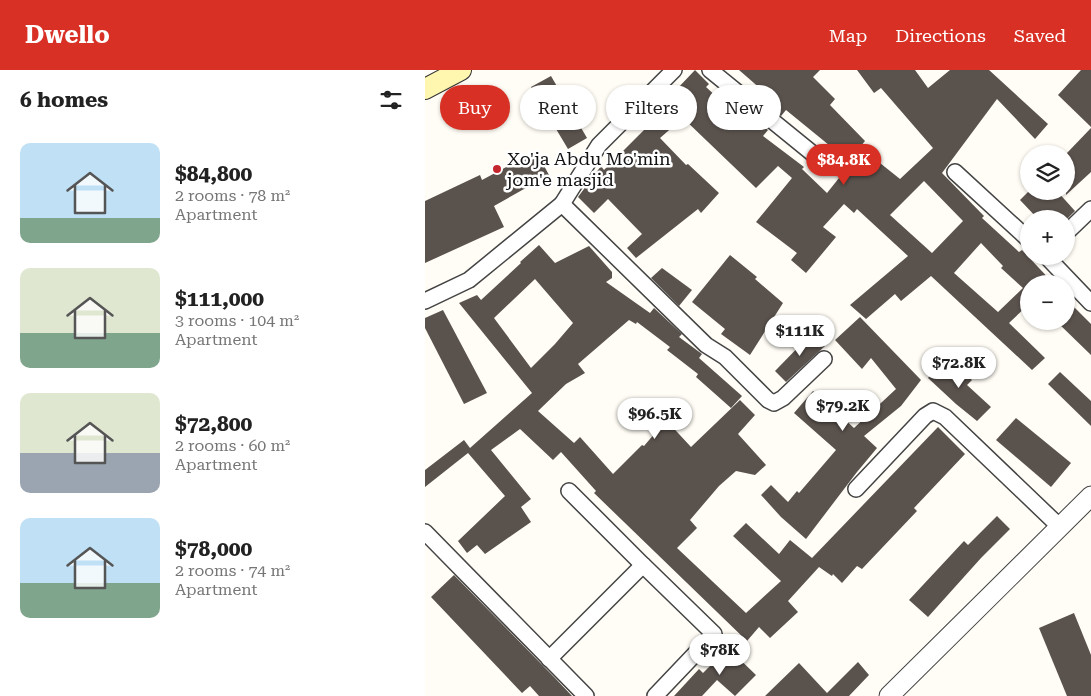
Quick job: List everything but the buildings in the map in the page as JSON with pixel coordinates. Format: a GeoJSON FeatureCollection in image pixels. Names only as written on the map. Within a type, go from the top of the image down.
{"type":"FeatureCollection","features":[{"type":"Feature","properties":{"kind":"main road"},"geometry":{"type":"LineString","coordinates":[[425,89],[461,70]]}},
{"type":"Feature","properties":{"kind":"street"},"geometry":{"type":"LineString","coordinates":[[425,301],[469,280],[562,204],[599,145],[674,70]]}},
{"type":"Feature","properties":{"kind":"street"},"geometry":{"type":"LineString","coordinates":[[710,70],[812,153]]}},
{"type":"Feature","properties":{"kind":"street"},"geometry":{"type":"LineString","coordinates":[[955,172],[1020,232]]}},
{"type":"Feature","properties":{"kind":"street"},"geometry":{"type":"LineString","coordinates":[[562,204],[706,345],[725,357],[768,400],[774,403],[783,398],[824,359]]}},
{"type":"Feature","properties":{"kind":"street"},"geometry":{"type":"LineString","coordinates":[[1075,224],[1091,209]]}},
{"type":"Feature","properties":{"kind":"street"},"geometry":{"type":"LineString","coordinates":[[1055,265],[1091,303]]}},
{"type":"Feature","properties":{"kind":"street"},"geometry":{"type":"LineString","coordinates":[[856,489],[925,416],[933,412],[945,417],[1060,527]]}},
{"type":"Feature","properties":{"kind":"street"},"geometry":{"type":"LineString","coordinates":[[569,491],[714,634],[655,696]]}},
{"type":"Feature","properties":{"kind":"street"},"geometry":{"type":"LineString","coordinates":[[889,696],[1091,496]]}},
{"type":"Feature","properties":{"kind":"street"},"geometry":{"type":"LineString","coordinates":[[425,532],[586,696]]}},
{"type":"Feature","properties":{"kind":"street"},"geometry":{"type":"LineString","coordinates":[[549,659],[643,565]]}},
{"type":"Feature","properties":{"kind":"place","name":"Xo'ja Abdu Mo'min jom'e masjid"},"geometry":{"type":"Point","coordinates":[497,169]}}]}
